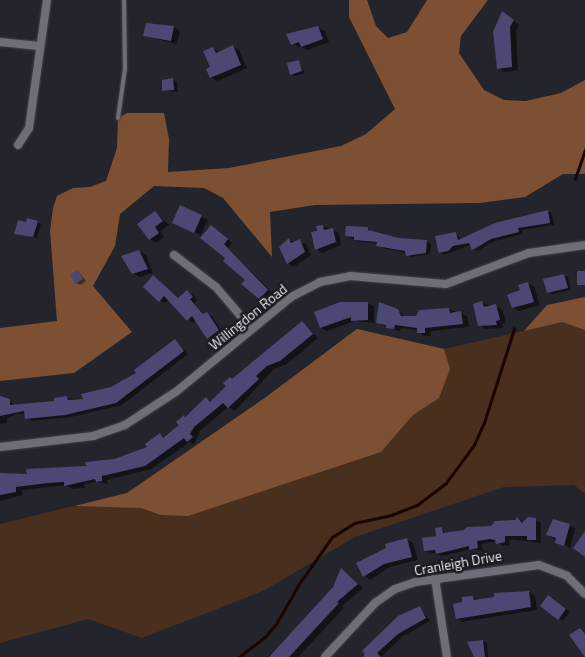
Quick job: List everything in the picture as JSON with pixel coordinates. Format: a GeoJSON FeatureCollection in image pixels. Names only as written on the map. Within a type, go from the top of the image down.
{"type":"FeatureCollection","features":[{"type":"Feature","properties":{"kind":"street"},"geometry":{"type":"LineString","coordinates":[[18,145],[29,128],[39,46],[47,0]]}},
{"type":"Feature","properties":{"kind":"street"},"geometry":{"type":"LineString","coordinates":[[0,42],[39,46]]}},
{"type":"Feature","properties":{"kind":"street","name":"Willingdon Road"},"geometry":{"type":"LineString","coordinates":[[0,447],[93,436],[125,425],[177,391],[291,296],[320,282],[350,276],[446,284],[529,253],[585,245]]}},
{"type":"Feature","properties":{"kind":"street"},"geometry":{"type":"LineString","coordinates":[[174,255],[216,287],[251,328]]}},
{"type":"Feature","properties":{"kind":"street","name":"Cranleigh Drive"},"geometry":{"type":"LineString","coordinates":[[325,657],[354,623],[384,596],[405,585],[435,578],[539,565],[567,576],[585,594]]}},
{"type":"Feature","properties":{"kind":"street"},"geometry":{"type":"LineString","coordinates":[[435,578],[447,657]]}},
{"type":"Feature","properties":{"kind":"lane"},"geometry":{"type":"LineString","coordinates":[[118,118],[124,69],[124,0]]}},
{"type":"Feature","properties":{"kind":"shaded area"},"geometry":{"type":"Polygon","coordinates":[[[349,0],[367,0],[376,26],[388,38],[407,32],[427,0],[488,0],[461,36],[459,53],[484,90],[504,100],[526,101],[561,93],[585,80],[585,174],[563,174],[525,197],[480,203],[315,205],[270,212],[272,257],[223,198],[204,188],[154,186],[120,214],[115,246],[93,286],[132,332],[74,373],[0,381],[0,328],[57,321],[50,231],[53,208],[57,196],[73,188],[90,187],[106,181],[117,148],[118,118],[127,113],[164,113],[169,139],[168,172],[229,168],[341,146],[366,134],[395,109],[349,17],[349,0]]]}},
{"type":"Feature","properties":{"kind":"shaded area"},"geometry":{"type":"Polygon","coordinates":[[[585,297],[585,330],[562,322],[524,331],[547,305],[585,297]]]}},
{"type":"Feature","properties":{"kind":"shaded area"},"geometry":{"type":"Polygon","coordinates":[[[562,322],[585,324],[585,494],[574,485],[504,487],[355,537],[263,591],[142,638],[88,619],[0,643],[0,524],[127,493],[266,397],[357,329],[444,349],[562,322]]]}},
{"type":"Feature","properties":{"kind":"shaded area"},"geometry":{"type":"Polygon","coordinates":[[[357,329],[444,349],[450,369],[439,398],[413,415],[381,452],[188,516],[161,515],[141,508],[75,506],[127,493],[266,397],[357,329]]]}},
{"type":"Feature","properties":{"kind":"building"},"geometry":{"type":"Polygon","coordinates":[[[502,11],[514,20],[510,27],[512,67],[497,69],[493,32],[502,11]]]}},
{"type":"Feature","properties":{"kind":"building"},"geometry":{"type":"Polygon","coordinates":[[[146,23],[174,26],[171,41],[143,36],[146,23]]]}},
{"type":"Feature","properties":{"kind":"building"},"geometry":{"type":"Polygon","coordinates":[[[318,26],[323,39],[301,47],[299,42],[291,45],[286,34],[318,26]]]}},
{"type":"Feature","properties":{"kind":"building"},"geometry":{"type":"Polygon","coordinates":[[[233,45],[241,65],[210,78],[206,69],[210,67],[203,51],[213,47],[216,53],[233,45]]]}},
{"type":"Feature","properties":{"kind":"building"},"geometry":{"type":"Polygon","coordinates":[[[299,60],[302,71],[290,75],[287,63],[299,60]]]}},
{"type":"Feature","properties":{"kind":"building"},"geometry":{"type":"Polygon","coordinates":[[[173,78],[174,90],[162,91],[162,80],[173,78]]]}},
{"type":"Feature","properties":{"kind":"building"},"geometry":{"type":"Polygon","coordinates":[[[180,205],[202,215],[194,233],[172,223],[180,205]]]}},
{"type":"Feature","properties":{"kind":"building"},"geometry":{"type":"Polygon","coordinates":[[[548,210],[550,223],[518,228],[519,232],[491,239],[472,250],[469,243],[453,246],[448,251],[439,253],[435,236],[456,232],[458,240],[495,223],[548,210]]]}},
{"type":"Feature","properties":{"kind":"building"},"geometry":{"type":"Polygon","coordinates":[[[155,211],[163,221],[155,227],[159,233],[149,240],[137,224],[155,211]]]}},
{"type":"Feature","properties":{"kind":"building"},"geometry":{"type":"Polygon","coordinates":[[[27,218],[38,221],[33,237],[14,234],[18,220],[26,222],[27,218]]]}},
{"type":"Feature","properties":{"kind":"building"},"geometry":{"type":"Polygon","coordinates":[[[211,225],[228,239],[224,244],[268,290],[259,299],[241,284],[245,280],[223,261],[225,258],[200,238],[211,225]]]}},
{"type":"Feature","properties":{"kind":"building"},"geometry":{"type":"Polygon","coordinates":[[[323,225],[324,230],[333,228],[336,242],[315,250],[311,232],[317,231],[316,226],[323,225]]]}},
{"type":"Feature","properties":{"kind":"building"},"geometry":{"type":"Polygon","coordinates":[[[346,226],[368,227],[368,230],[399,238],[427,240],[426,253],[406,256],[405,251],[376,246],[377,242],[354,240],[354,237],[345,236],[346,226]]]}},
{"type":"Feature","properties":{"kind":"building"},"geometry":{"type":"Polygon","coordinates":[[[289,238],[291,243],[300,239],[305,252],[287,264],[279,247],[289,238]]]}},
{"type":"Feature","properties":{"kind":"building"},"geometry":{"type":"Polygon","coordinates":[[[139,250],[148,269],[132,274],[121,256],[139,250]]]}},
{"type":"Feature","properties":{"kind":"building"},"geometry":{"type":"Polygon","coordinates":[[[78,270],[83,279],[75,284],[70,274],[78,270]]]}},
{"type":"Feature","properties":{"kind":"building"},"geometry":{"type":"Polygon","coordinates":[[[577,271],[585,271],[585,285],[577,285],[577,271]]]}},
{"type":"Feature","properties":{"kind":"building"},"geometry":{"type":"Polygon","coordinates":[[[564,274],[568,288],[547,293],[543,279],[564,274]]]}},
{"type":"Feature","properties":{"kind":"building"},"geometry":{"type":"Polygon","coordinates":[[[153,275],[178,298],[187,290],[193,297],[190,299],[203,314],[207,312],[219,330],[207,339],[192,316],[187,321],[164,296],[159,302],[143,287],[153,275]]]}},
{"type":"Feature","properties":{"kind":"building"},"geometry":{"type":"Polygon","coordinates":[[[528,282],[534,302],[512,308],[507,295],[520,290],[518,285],[528,282]]]}},
{"type":"Feature","properties":{"kind":"building"},"geometry":{"type":"Polygon","coordinates":[[[482,301],[484,307],[496,304],[500,320],[496,321],[497,325],[478,326],[473,304],[482,301]]]}},
{"type":"Feature","properties":{"kind":"building"},"geometry":{"type":"Polygon","coordinates":[[[340,302],[368,302],[368,320],[351,321],[351,317],[320,328],[314,312],[340,302]]]}},
{"type":"Feature","properties":{"kind":"building"},"geometry":{"type":"Polygon","coordinates":[[[379,302],[398,309],[401,316],[416,316],[419,310],[449,308],[450,313],[461,311],[463,324],[425,328],[425,333],[417,333],[417,328],[395,325],[394,329],[386,328],[386,325],[376,323],[379,302]]]}},
{"type":"Feature","properties":{"kind":"building"},"geometry":{"type":"Polygon","coordinates":[[[302,321],[313,334],[280,361],[267,366],[256,376],[259,379],[228,408],[223,403],[194,427],[190,434],[193,437],[187,442],[184,438],[145,466],[102,476],[102,481],[96,482],[95,479],[64,486],[64,482],[16,487],[16,492],[0,495],[0,473],[27,474],[26,469],[86,466],[85,462],[114,459],[147,447],[145,444],[160,433],[163,438],[179,425],[176,422],[184,415],[185,417],[206,397],[210,402],[226,386],[223,383],[230,377],[232,379],[302,321]]]}},
{"type":"Feature","properties":{"kind":"building"},"geometry":{"type":"Polygon","coordinates":[[[175,339],[184,351],[116,403],[65,415],[25,419],[24,411],[0,416],[0,396],[10,399],[10,405],[54,401],[54,398],[67,396],[68,400],[83,399],[81,394],[111,387],[136,373],[134,370],[175,339]]]}},
{"type":"Feature","properties":{"kind":"building"},"geometry":{"type":"Polygon","coordinates":[[[517,517],[522,523],[528,517],[536,518],[536,540],[527,540],[527,536],[505,536],[505,542],[496,544],[495,540],[490,539],[477,541],[478,548],[469,550],[469,546],[436,554],[435,550],[424,551],[422,538],[436,536],[435,528],[442,527],[443,533],[464,530],[467,527],[491,526],[495,521],[515,520],[517,517]]]}},
{"type":"Feature","properties":{"kind":"building"},"geometry":{"type":"Polygon","coordinates":[[[553,519],[570,524],[564,546],[555,543],[556,538],[546,535],[553,519]]]}},
{"type":"Feature","properties":{"kind":"building"},"geometry":{"type":"Polygon","coordinates":[[[585,531],[585,557],[573,548],[585,531]]]}},
{"type":"Feature","properties":{"kind":"building"},"geometry":{"type":"Polygon","coordinates":[[[407,538],[412,557],[384,564],[363,577],[356,563],[386,548],[385,544],[407,538]]]}},
{"type":"Feature","properties":{"kind":"building"},"geometry":{"type":"Polygon","coordinates":[[[341,568],[358,584],[337,602],[339,603],[289,657],[269,657],[333,587],[341,568]]]}},
{"type":"Feature","properties":{"kind":"building"},"geometry":{"type":"Polygon","coordinates":[[[529,591],[531,607],[456,619],[453,604],[462,602],[462,597],[473,596],[474,600],[494,597],[494,593],[529,591]]]}},
{"type":"Feature","properties":{"kind":"building"},"geometry":{"type":"Polygon","coordinates":[[[548,595],[566,609],[558,620],[540,606],[548,595]]]}},
{"type":"Feature","properties":{"kind":"building"},"geometry":{"type":"Polygon","coordinates":[[[420,606],[426,618],[398,634],[377,653],[381,657],[363,657],[365,654],[362,651],[398,616],[420,606]]]}},
{"type":"Feature","properties":{"kind":"building"},"geometry":{"type":"Polygon","coordinates":[[[580,628],[585,634],[585,657],[569,635],[580,628]]]}},
{"type":"Feature","properties":{"kind":"building"},"geometry":{"type":"Polygon","coordinates":[[[483,640],[485,657],[474,657],[467,642],[483,640]]]}},
{"type":"Feature","properties":{"kind":"waterway"},"geometry":{"type":"LineString","coordinates":[[575,179],[585,150]]}},
{"type":"Feature","properties":{"kind":"waterway"},"geometry":{"type":"LineString","coordinates":[[239,657],[265,637],[276,624],[299,584],[332,537],[354,523],[391,515],[417,505],[446,483],[474,445],[484,423],[514,329]]}}]}
